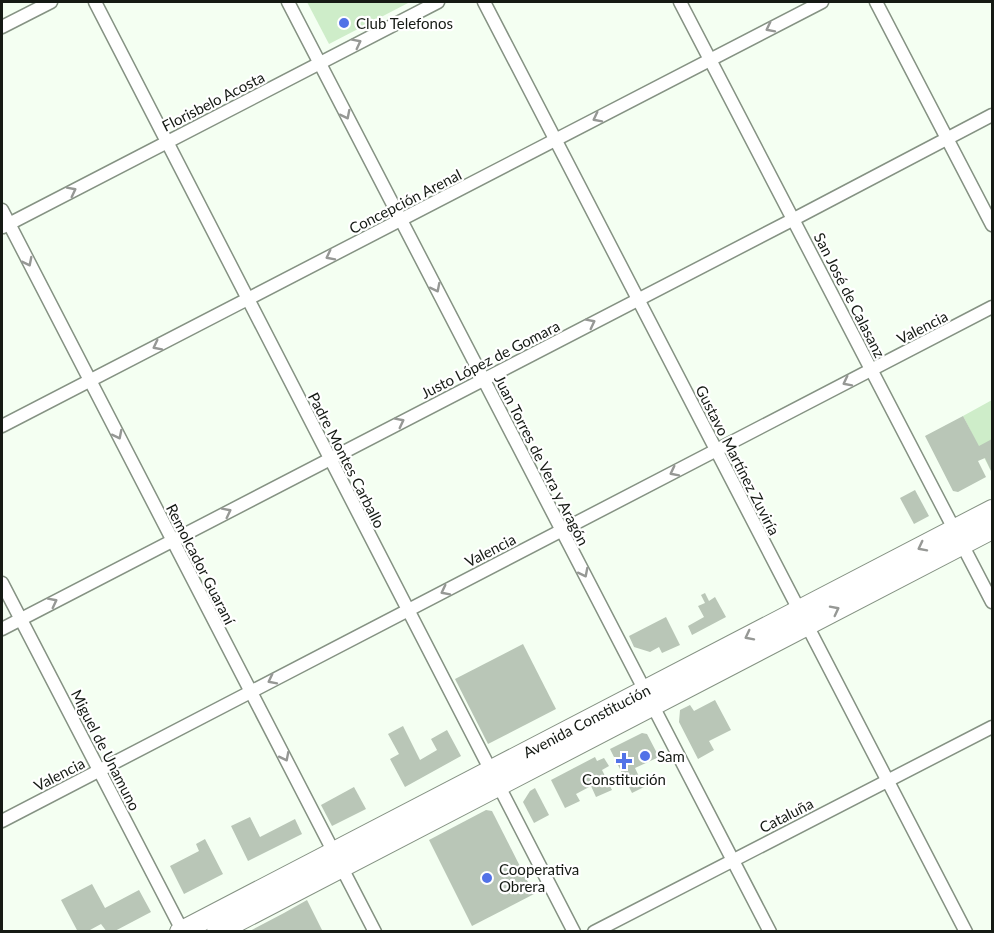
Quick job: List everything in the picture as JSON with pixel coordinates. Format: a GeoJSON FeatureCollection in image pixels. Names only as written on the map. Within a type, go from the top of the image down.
{"type":"FeatureCollection","features":[{"type":"Feature","properties":{"kind":"main road","name":"Avenida Constitución"},"geometry":{"type":"LineString","coordinates":[[182,931],[338,859],[649,698],[959,537],[993,510]]}},
{"type":"Feature","properties":{"kind":"main road","name":"Avenida Constitución"},"geometry":{"type":"LineString","coordinates":[[959,537],[993,529]]}},
{"type":"Feature","properties":{"kind":"main road","name":"Avenida Constitución"},"geometry":{"type":"LineString","coordinates":[[217,932],[338,859]]}},
{"type":"Feature","properties":{"kind":"street"},"geometry":{"type":"LineString","coordinates":[[2,27],[51,2]]}},
{"type":"Feature","properties":{"kind":"street","name":"Padre Montes Carballo"},"geometry":{"type":"LineString","coordinates":[[95,2],[574,932]]}},
{"type":"Feature","properties":{"kind":"street","name":"Juan Torres de Vera y Aragón"},"geometry":{"type":"LineString","coordinates":[[288,2],[770,932]]}},
{"type":"Feature","properties":{"kind":"street","name":"Florisbelo Acosta"},"geometry":{"type":"LineString","coordinates":[[5,226],[438,2]]}},
{"type":"Feature","properties":{"kind":"street","name":"Gustavo Martínez Zuviría"},"geometry":{"type":"LineString","coordinates":[[484,2],[966,932]]}},
{"type":"Feature","properties":{"kind":"street","name":"San José de Calasanz"},"geometry":{"type":"LineString","coordinates":[[680,2],[993,602]]}},
{"type":"Feature","properties":{"kind":"street","name":"Concepción Arenal"},"geometry":{"type":"LineString","coordinates":[[2,426],[822,2]]}},
{"type":"Feature","properties":{"kind":"street"},"geometry":{"type":"LineString","coordinates":[[876,2],[993,225]]}},
{"type":"Feature","properties":{"kind":"street","name":"Justo López de Gomara"},"geometry":{"type":"LineString","coordinates":[[2,629],[993,115]]}},
{"type":"Feature","properties":{"kind":"street","name":"Remolcador Guaraní"},"geometry":{"type":"LineString","coordinates":[[2,210],[5,226],[90,381],[375,932]]}},
{"type":"Feature","properties":{"kind":"street","name":"Valencia"},"geometry":{"type":"LineString","coordinates":[[2,821],[993,307]]}},
{"type":"Feature","properties":{"kind":"street","name":"Miguel de Unamuno"},"geometry":{"type":"LineString","coordinates":[[2,583],[182,931]]}},
{"type":"Feature","properties":{"kind":"street","name":"Cataluña"},"geometry":{"type":"LineString","coordinates":[[594,932],[993,727]]}},
{"type":"Feature","properties":{"kind":"green space","name":"Club Telefonos"},"geometry":{"type":"Polygon","coordinates":[[[307,2],[410,2],[329,44],[307,2]]]}},
{"type":"Feature","properties":{"kind":"green space"},"geometry":{"type":"Polygon","coordinates":[[[992,400],[992,473],[963,416],[992,400]]]}},
{"type":"Feature","properties":{"kind":"building"},"geometry":{"type":"Polygon","coordinates":[[[963,416],[979,446],[992,439],[992,473],[985,458],[978,461],[986,477],[958,492],[953,491],[925,436],[963,416]]]}},
{"type":"Feature","properties":{"kind":"building"},"geometry":{"type":"Polygon","coordinates":[[[915,490],[929,516],[914,524],[900,498],[915,490]]]}},
{"type":"Feature","properties":{"kind":"building"},"geometry":{"type":"Polygon","coordinates":[[[705,593],[709,601],[715,597],[726,617],[692,635],[688,626],[704,617],[698,606],[705,603],[701,595],[705,593]]]}},
{"type":"Feature","properties":{"kind":"building"},"geometry":{"type":"Polygon","coordinates":[[[666,617],[680,645],[662,653],[659,647],[650,652],[634,647],[629,636],[666,617]]]}},
{"type":"Feature","properties":{"kind":"building"},"geometry":{"type":"Polygon","coordinates":[[[523,644],[556,709],[488,744],[455,679],[523,644]]]}},
{"type":"Feature","properties":{"kind":"building"},"geometry":{"type":"Polygon","coordinates":[[[715,700],[731,730],[709,741],[714,750],[698,759],[679,722],[680,710],[690,705],[694,711],[715,700]]]}},
{"type":"Feature","properties":{"kind":"building"},"geometry":{"type":"Polygon","coordinates":[[[403,726],[420,760],[437,750],[431,739],[447,730],[461,756],[405,787],[390,759],[399,754],[388,734],[403,726]]]}},
{"type":"Feature","properties":{"kind":"building"},"geometry":{"type":"Polygon","coordinates":[[[642,733],[647,734],[659,757],[635,768],[644,787],[632,793],[610,749],[642,733]]]}},
{"type":"Feature","properties":{"kind":"building"},"geometry":{"type":"Polygon","coordinates":[[[595,757],[597,761],[604,758],[609,766],[602,770],[612,790],[596,797],[591,786],[576,794],[580,801],[565,808],[551,780],[595,757]]]}},
{"type":"Feature","properties":{"kind":"building"},"geometry":{"type":"Polygon","coordinates":[[[354,787],[366,809],[332,826],[321,805],[354,787]]]}},
{"type":"Feature","properties":{"kind":"building"},"geometry":{"type":"Polygon","coordinates":[[[535,788],[549,815],[534,823],[523,802],[530,791],[535,788]]]}},
{"type":"Feature","properties":{"kind":"building","name":"Cooperativa Obrera"},"geometry":{"type":"Polygon","coordinates":[[[486,810],[492,811],[534,894],[472,926],[429,840],[486,810]]]}},
{"type":"Feature","properties":{"kind":"building"},"geometry":{"type":"Polygon","coordinates":[[[250,817],[260,837],[295,819],[302,834],[248,861],[231,826],[250,817]]]}},
{"type":"Feature","properties":{"kind":"building"},"geometry":{"type":"Polygon","coordinates":[[[205,839],[223,874],[184,894],[170,866],[199,851],[196,844],[205,839]]]}},
{"type":"Feature","properties":{"kind":"building"},"geometry":{"type":"Polygon","coordinates":[[[92,884],[105,908],[139,890],[151,912],[113,932],[107,932],[101,924],[90,930],[91,932],[78,932],[61,900],[92,884]]]}},
{"type":"Feature","properties":{"kind":"building"},"geometry":{"type":"Polygon","coordinates":[[[307,900],[323,932],[248,932],[284,913],[307,900]]]}},
{"type":"Feature","properties":{"kind":"place","name":"Club Telefonos"},"geometry":{"type":"Point","coordinates":[344,23]}},
{"type":"Feature","properties":{"kind":"place","name":"Sam"},"geometry":{"type":"Point","coordinates":[645,756]}},
{"type":"Feature","properties":{"kind":"place","name":"Constitución"},"geometry":{"type":"Point","coordinates":[624,761]}},
{"type":"Feature","properties":{"kind":"place","name":"Cooperativa Obrera"},"geometry":{"type":"Point","coordinates":[487,878]}}]}
